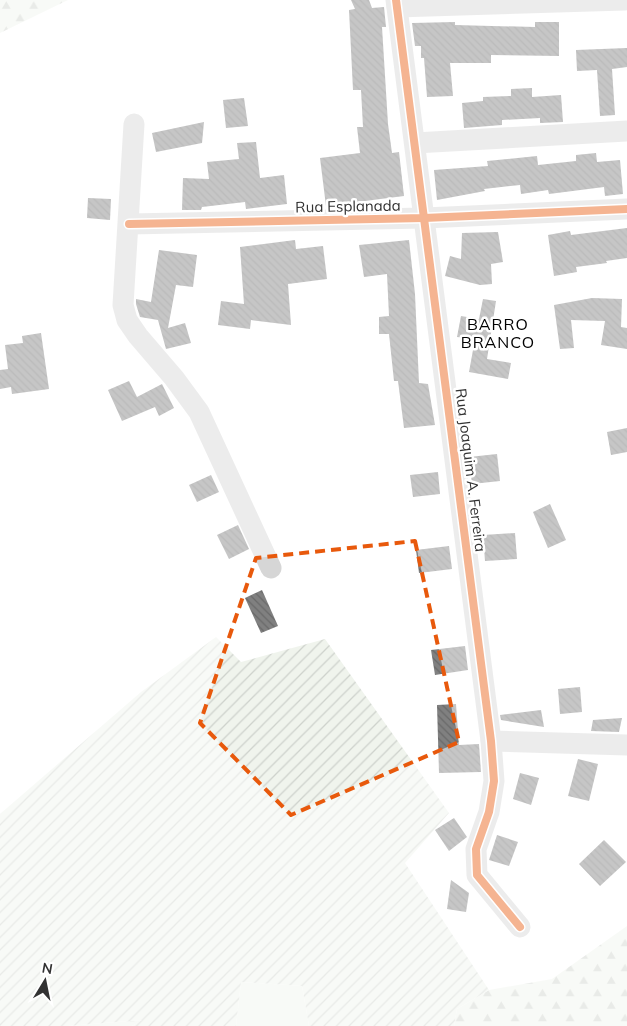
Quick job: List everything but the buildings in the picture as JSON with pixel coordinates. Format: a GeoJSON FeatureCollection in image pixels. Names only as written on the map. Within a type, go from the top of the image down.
{"type":"FeatureCollection","features":[{"type":"Feature","properties":{"kind":"street"},"geometry":{"type":"LineString","coordinates":[[397,3],[625,0]]}},
{"type":"Feature","properties":{"kind":"street","name":"Rua Joaquim A. Ferreira"},"geometry":{"type":"LineString","coordinates":[[397,3],[491,741],[494,781],[489,812],[476,849],[477,875],[520,927]]}},
{"type":"Feature","properties":{"kind":"street"},"geometry":{"type":"LineString","coordinates":[[134,124],[129,224],[122,305],[127,320],[138,336],[174,378],[199,412],[271,568]]}},
{"type":"Feature","properties":{"kind":"street"},"geometry":{"type":"LineString","coordinates":[[415,143],[627,131]]}},
{"type":"Feature","properties":{"kind":"street","name":"Rua Esplanada"},"geometry":{"type":"LineString","coordinates":[[129,224],[424,218],[627,209]]}},
{"type":"Feature","properties":{"kind":"street"},"geometry":{"type":"LineString","coordinates":[[491,741],[627,745]]}},
{"type":"Feature","properties":{"kind":"highlighted area"},"geometry":{"type":"Polygon","coordinates":[[[415,541],[459,742],[291,815],[200,723],[256,558],[415,541]]]}},
{"type":"Feature","properties":{"kind":"green space"},"geometry":{"type":"Polygon","coordinates":[[[0,0],[68,0],[0,33],[0,0]]]}},
{"type":"Feature","properties":{"kind":"green space"},"geometry":{"type":"Polygon","coordinates":[[[216,637],[241,662],[325,639],[449,813],[405,863],[489,990],[457,1009],[454,1026],[309,1026],[302,986],[241,982],[236,1026],[132,1026],[142,1020],[68,1026],[0,1026],[0,814],[141,692],[216,637]]]}},
{"type":"Feature","properties":{"kind":"green space"},"geometry":{"type":"Polygon","coordinates":[[[627,926],[627,1026],[454,1026],[457,1009],[489,990],[552,979],[627,926]]]}},
{"type":"Feature","properties":{"kind":"green space"},"geometry":{"type":"Polygon","coordinates":[[[241,982],[302,986],[309,1026],[236,1026],[241,982]]]}},
{"type":"Feature","properties":{"kind":"green space"},"geometry":{"type":"Polygon","coordinates":[[[143,1020],[132,1026],[68,1026],[143,1020]]]}},
{"type":"Feature","properties":{"kind":"cycle path"},"geometry":{"type":"LineString","coordinates":[[396,0],[491,741],[494,781],[489,812],[476,849],[477,875],[520,927]]}},
{"type":"Feature","properties":{"kind":"cycle path"},"geometry":{"type":"LineString","coordinates":[[129,224],[424,218],[627,209]]}},
{"type":"Feature","properties":{"kind":"district","name":"BARRO BRANCO"},"geometry":{"type":"Point","coordinates":[498,333]}}]}
